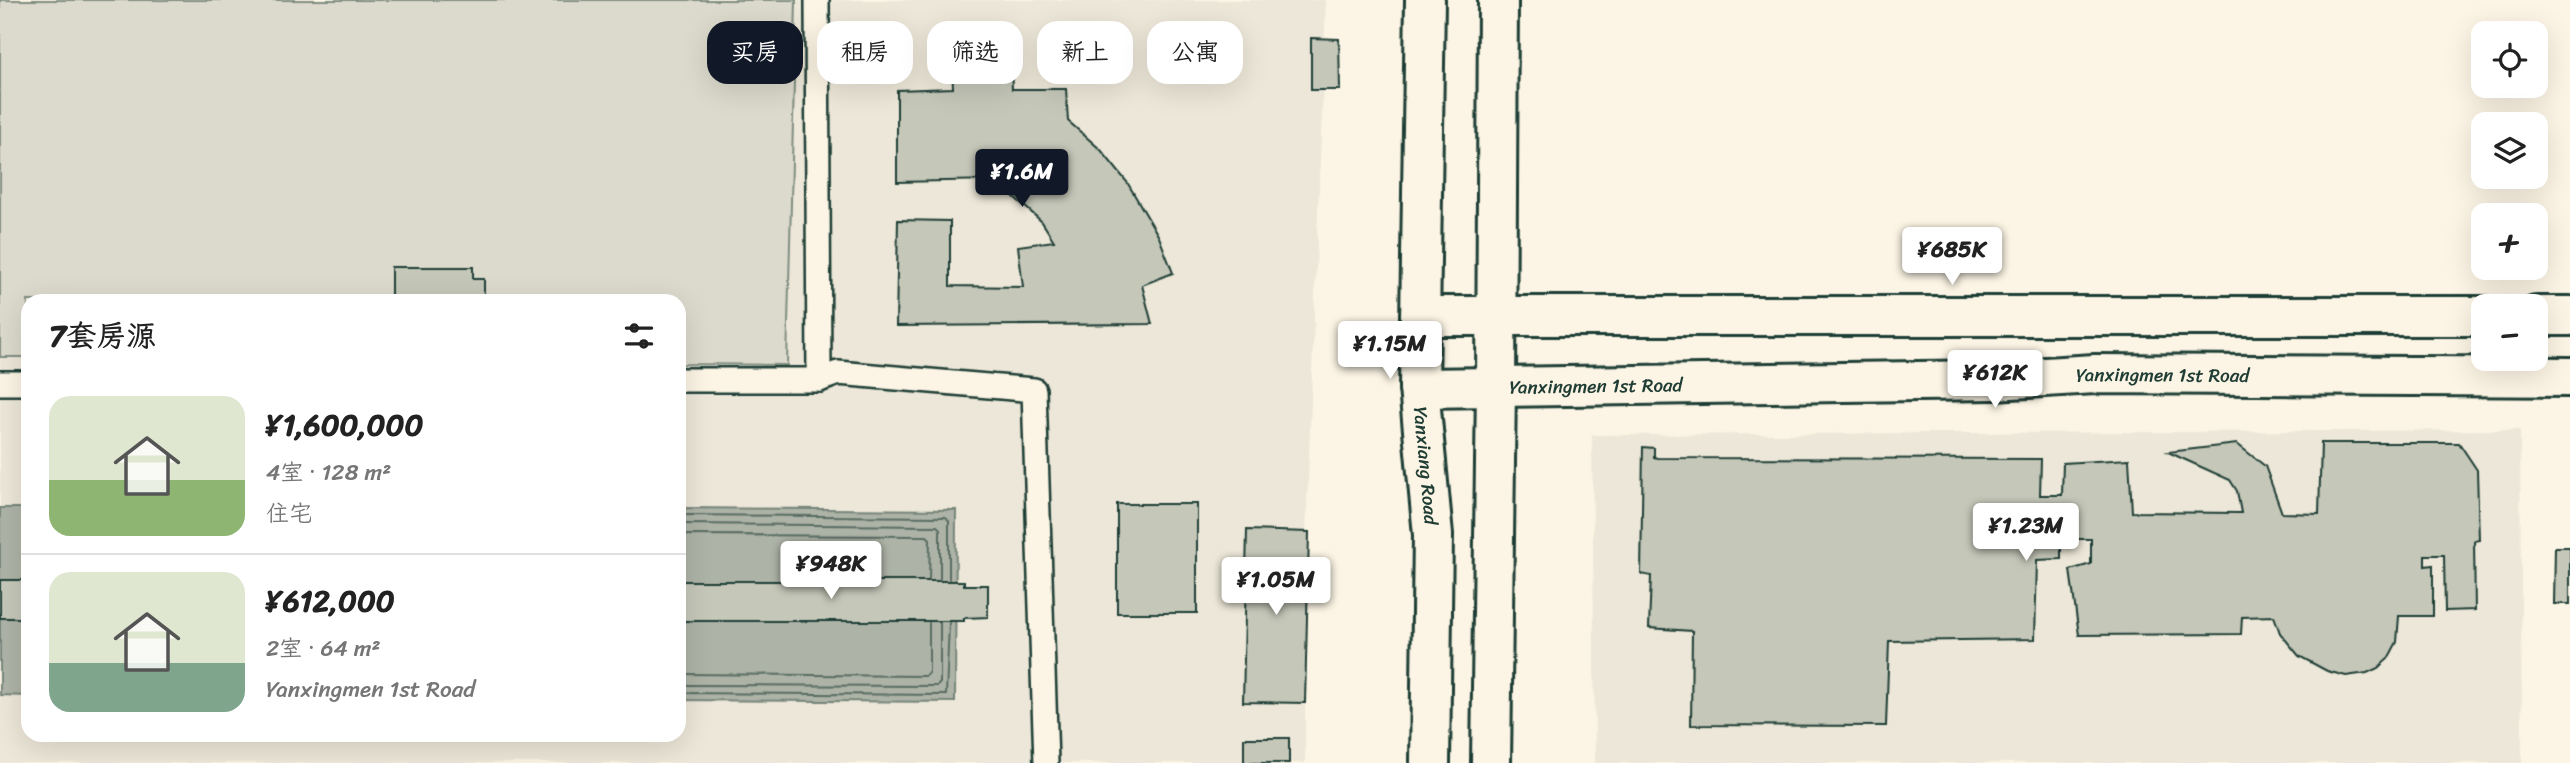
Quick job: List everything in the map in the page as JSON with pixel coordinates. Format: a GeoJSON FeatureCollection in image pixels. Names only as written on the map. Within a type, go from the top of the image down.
{"type":"FeatureCollection","features":[{"type":"Feature","properties":{"kind":"street","name":"Yanxiang Road"},"geometry":{"type":"LineString","coordinates":[[1425,0],[1419,388],[1433,535],[1430,763]]}},
{"type":"Feature","properties":{"kind":"street"},"geometry":{"type":"LineString","coordinates":[[1491,763],[1497,316],[1497,0]]}},
{"type":"Feature","properties":{"kind":"street"},"geometry":{"type":"LineString","coordinates":[[1420,316],[2471,316]]}},
{"type":"Feature","properties":{"kind":"street"},"geometry":{"type":"LineString","coordinates":[[2548,316],[2570,316]]}},
{"type":"Feature","properties":{"kind":"street","name":"Yanxingmen 1st Road"},"geometry":{"type":"LineString","coordinates":[[1419,388],[1993,380],[2095,374],[2570,377]]}},
{"type":"Feature","properties":{"kind":"lane"},"geometry":{"type":"LineString","coordinates":[[817,0],[819,380]]}},
{"type":"Feature","properties":{"kind":"lane"},"geometry":{"type":"LineString","coordinates":[[686,380],[819,380],[838,373],[1034,390],[1046,763]]}},
{"type":"Feature","properties":{"kind":"lane"},"geometry":{"type":"LineString","coordinates":[[0,383],[21,383]]}},
{"type":"Feature","properties":{"kind":"shaded area"},"geometry":{"type":"Polygon","coordinates":[[[0,0],[1326,0],[1306,535],[1305,763],[0,763],[0,0]]]}},
{"type":"Feature","properties":{"kind":"shaded area"},"geometry":{"type":"Polygon","coordinates":[[[0,0],[796,0],[795,21],[707,21],[707,84],[794,84],[787,365],[686,364],[686,294],[21,294],[21,357],[0,357],[0,0]]]}},
{"type":"Feature","properties":{"kind":"shaded area"},"geometry":{"type":"Polygon","coordinates":[[[2520,430],[2522,763],[1595,763],[1592,435],[2520,430]]]}},
{"type":"Feature","properties":{"kind":"water"},"geometry":{"type":"Polygon","coordinates":[[[0,508],[21,508],[21,696],[0,695],[0,508]]]}},
{"type":"Feature","properties":{"kind":"water"},"geometry":{"type":"Polygon","coordinates":[[[686,508],[956,510],[955,702],[686,700],[686,508]]]}},
{"type":"Feature","properties":{"kind":"building"},"geometry":{"type":"Polygon","coordinates":[[[1311,38],[1339,39],[1340,90],[1311,90],[1311,38]]]}},
{"type":"Feature","properties":{"kind":"building"},"geometry":{"type":"Polygon","coordinates":[[[953,84],[1012,84],[1012,89],[1066,89],[1068,121],[1101,150],[1127,182],[1159,237],[1173,273],[1142,285],[1152,324],[896,326],[898,220],[950,221],[950,286],[1023,287],[1018,246],[1054,241],[1042,222],[995,180],[897,182],[897,90],[953,88],[953,84]]]}},
{"type":"Feature","properties":{"kind":"building"},"geometry":{"type":"Polygon","coordinates":[[[391,267],[473,267],[473,279],[484,279],[484,294],[391,294],[391,267]]]}},
{"type":"Feature","properties":{"kind":"building"},"geometry":{"type":"Polygon","coordinates":[[[2321,443],[2459,443],[2477,470],[2479,540],[2474,541],[2475,610],[2445,611],[2444,555],[2425,555],[2425,566],[2433,565],[2433,616],[2399,616],[2397,642],[2388,659],[2367,673],[2346,676],[2327,671],[2299,656],[2280,633],[2274,616],[2242,617],[2241,634],[2079,635],[2070,570],[2091,564],[2091,539],[2061,539],[2061,559],[2037,560],[2035,639],[1889,641],[1886,726],[1691,725],[1692,631],[1649,628],[1651,576],[1641,574],[1643,447],[1654,448],[1654,457],[1657,458],[2041,459],[2040,495],[2062,495],[2063,463],[2129,459],[2132,512],[2241,513],[2237,491],[2230,480],[2168,452],[2237,444],[2265,466],[2282,513],[2319,514],[2321,443]]]}},
{"type":"Feature","properties":{"kind":"building"},"geometry":{"type":"Polygon","coordinates":[[[1117,504],[1197,504],[1197,613],[1117,613],[1117,504]]]}},
{"type":"Feature","properties":{"kind":"building"},"geometry":{"type":"Polygon","coordinates":[[[1247,530],[1309,532],[1305,703],[1243,702],[1247,530]]]}},
{"type":"Feature","properties":{"kind":"building"},"geometry":{"type":"Polygon","coordinates":[[[2555,547],[2570,547],[2570,604],[2554,604],[2555,547]]]}},
{"type":"Feature","properties":{"kind":"building"},"geometry":{"type":"Polygon","coordinates":[[[0,580],[21,580],[21,618],[0,618],[0,580]]]}},
{"type":"Feature","properties":{"kind":"building"},"geometry":{"type":"Polygon","coordinates":[[[686,581],[964,581],[964,585],[988,585],[988,617],[964,618],[964,621],[686,621],[686,581]]]}},
{"type":"Feature","properties":{"kind":"building"},"geometry":{"type":"Polygon","coordinates":[[[1244,738],[1289,738],[1289,763],[1244,763],[1244,738]]]}}]}
